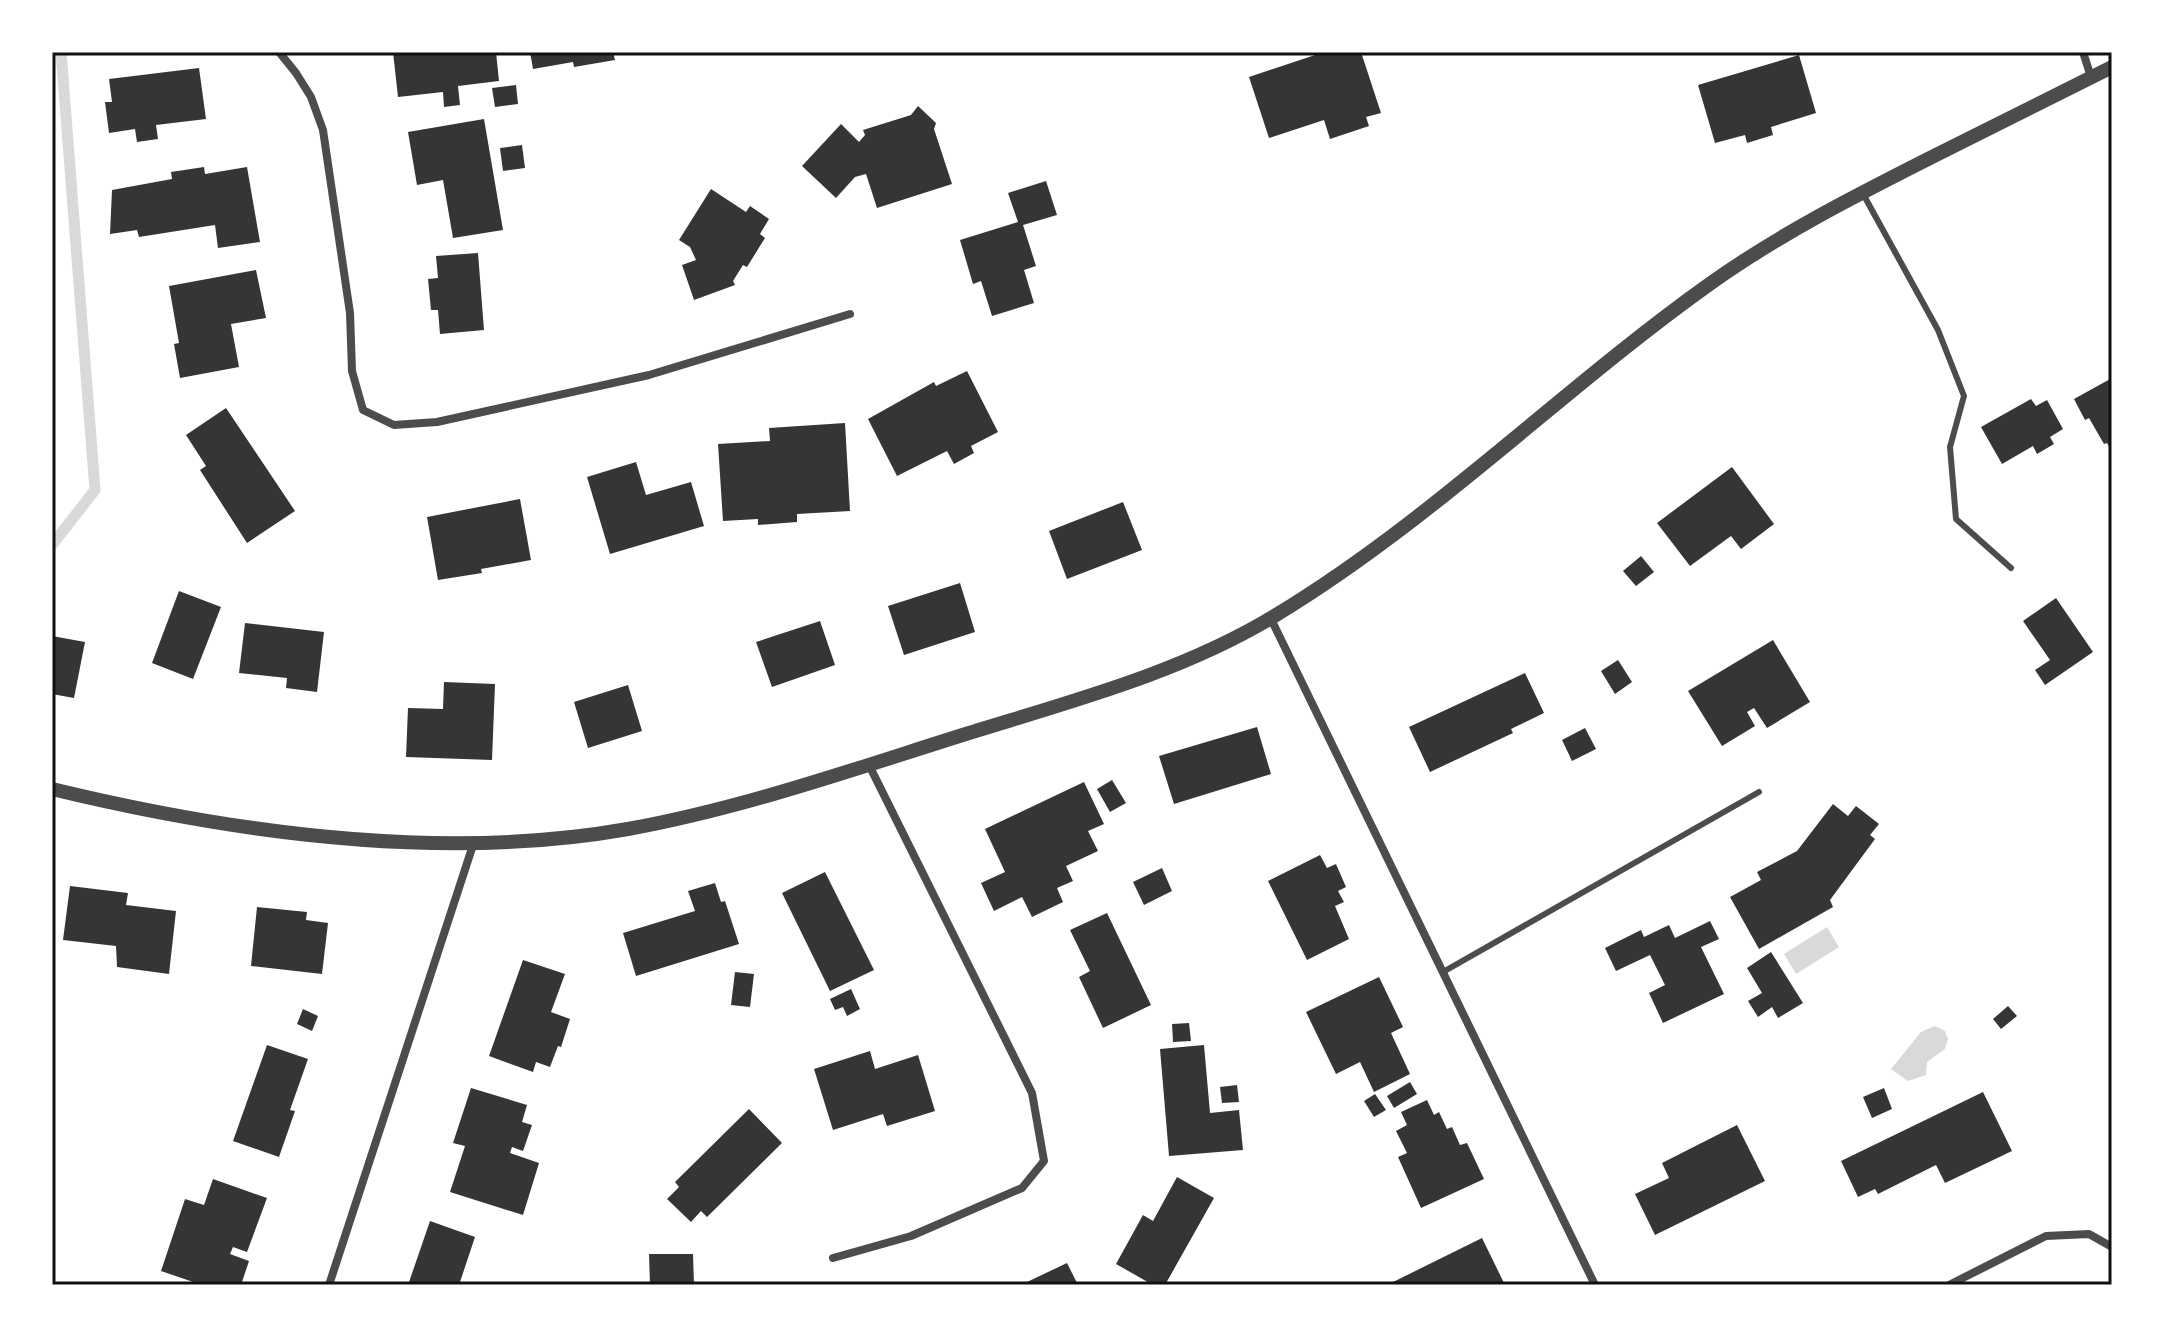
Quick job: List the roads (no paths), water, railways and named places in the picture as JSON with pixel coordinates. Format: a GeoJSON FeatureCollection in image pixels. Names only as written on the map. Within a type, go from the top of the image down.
{"type":"FeatureCollection","features":[{"type":"Feature","properties":{"kind":"street"},"geometry":{"type":"LineString","coordinates":[[279,52],[311,97],[323,130],[350,313],[352,371],[363,410],[394,425],[437,422],[649,375],[850,314]]}},
{"type":"Feature","properties":{"kind":"street"},"geometry":{"type":"LineString","coordinates":[[2083,52],[2091,77]]}},
{"type":"Feature","properties":{"kind":"street"},"geometry":{"type":"LineString","coordinates":[[52,789],[199,819],[303,833],[474,842],[567,837],[689,816],[869,765],[1158,671],[1271,619],[1377,549],[1609,362],[1715,280],[1780,237],[1862,192],[2112,67]]}},
{"type":"Feature","properties":{"kind":"street"},"geometry":{"type":"LineString","coordinates":[[1271,619],[1595,1285]]}},
{"type":"Feature","properties":{"kind":"street"},"geometry":{"type":"LineString","coordinates":[[833,1258],[911,1236],[1022,1188],[1044,1161],[1032,1093],[869,765]]}},
{"type":"Feature","properties":{"kind":"street"},"geometry":{"type":"LineString","coordinates":[[329,1285],[474,842]]}},
{"type":"Feature","properties":{"kind":"street"},"geometry":{"type":"LineString","coordinates":[[1949,1285],[2046,1236],[2089,1234],[2112,1247]]}},
{"type":"Feature","properties":{"kind":"lane"},"geometry":{"type":"LineString","coordinates":[[1862,192],[1938,330],[1964,396],[1950,447],[1956,519],[2011,568]]}},
{"type":"Feature","properties":{"kind":"lane"},"geometry":{"type":"LineString","coordinates":[[1443,972],[1759,792]]}},
{"type":"Feature","properties":{"kind":"waterway"},"geometry":{"type":"LineString","coordinates":[[52,545],[95,490],[61,52]]}}]}
